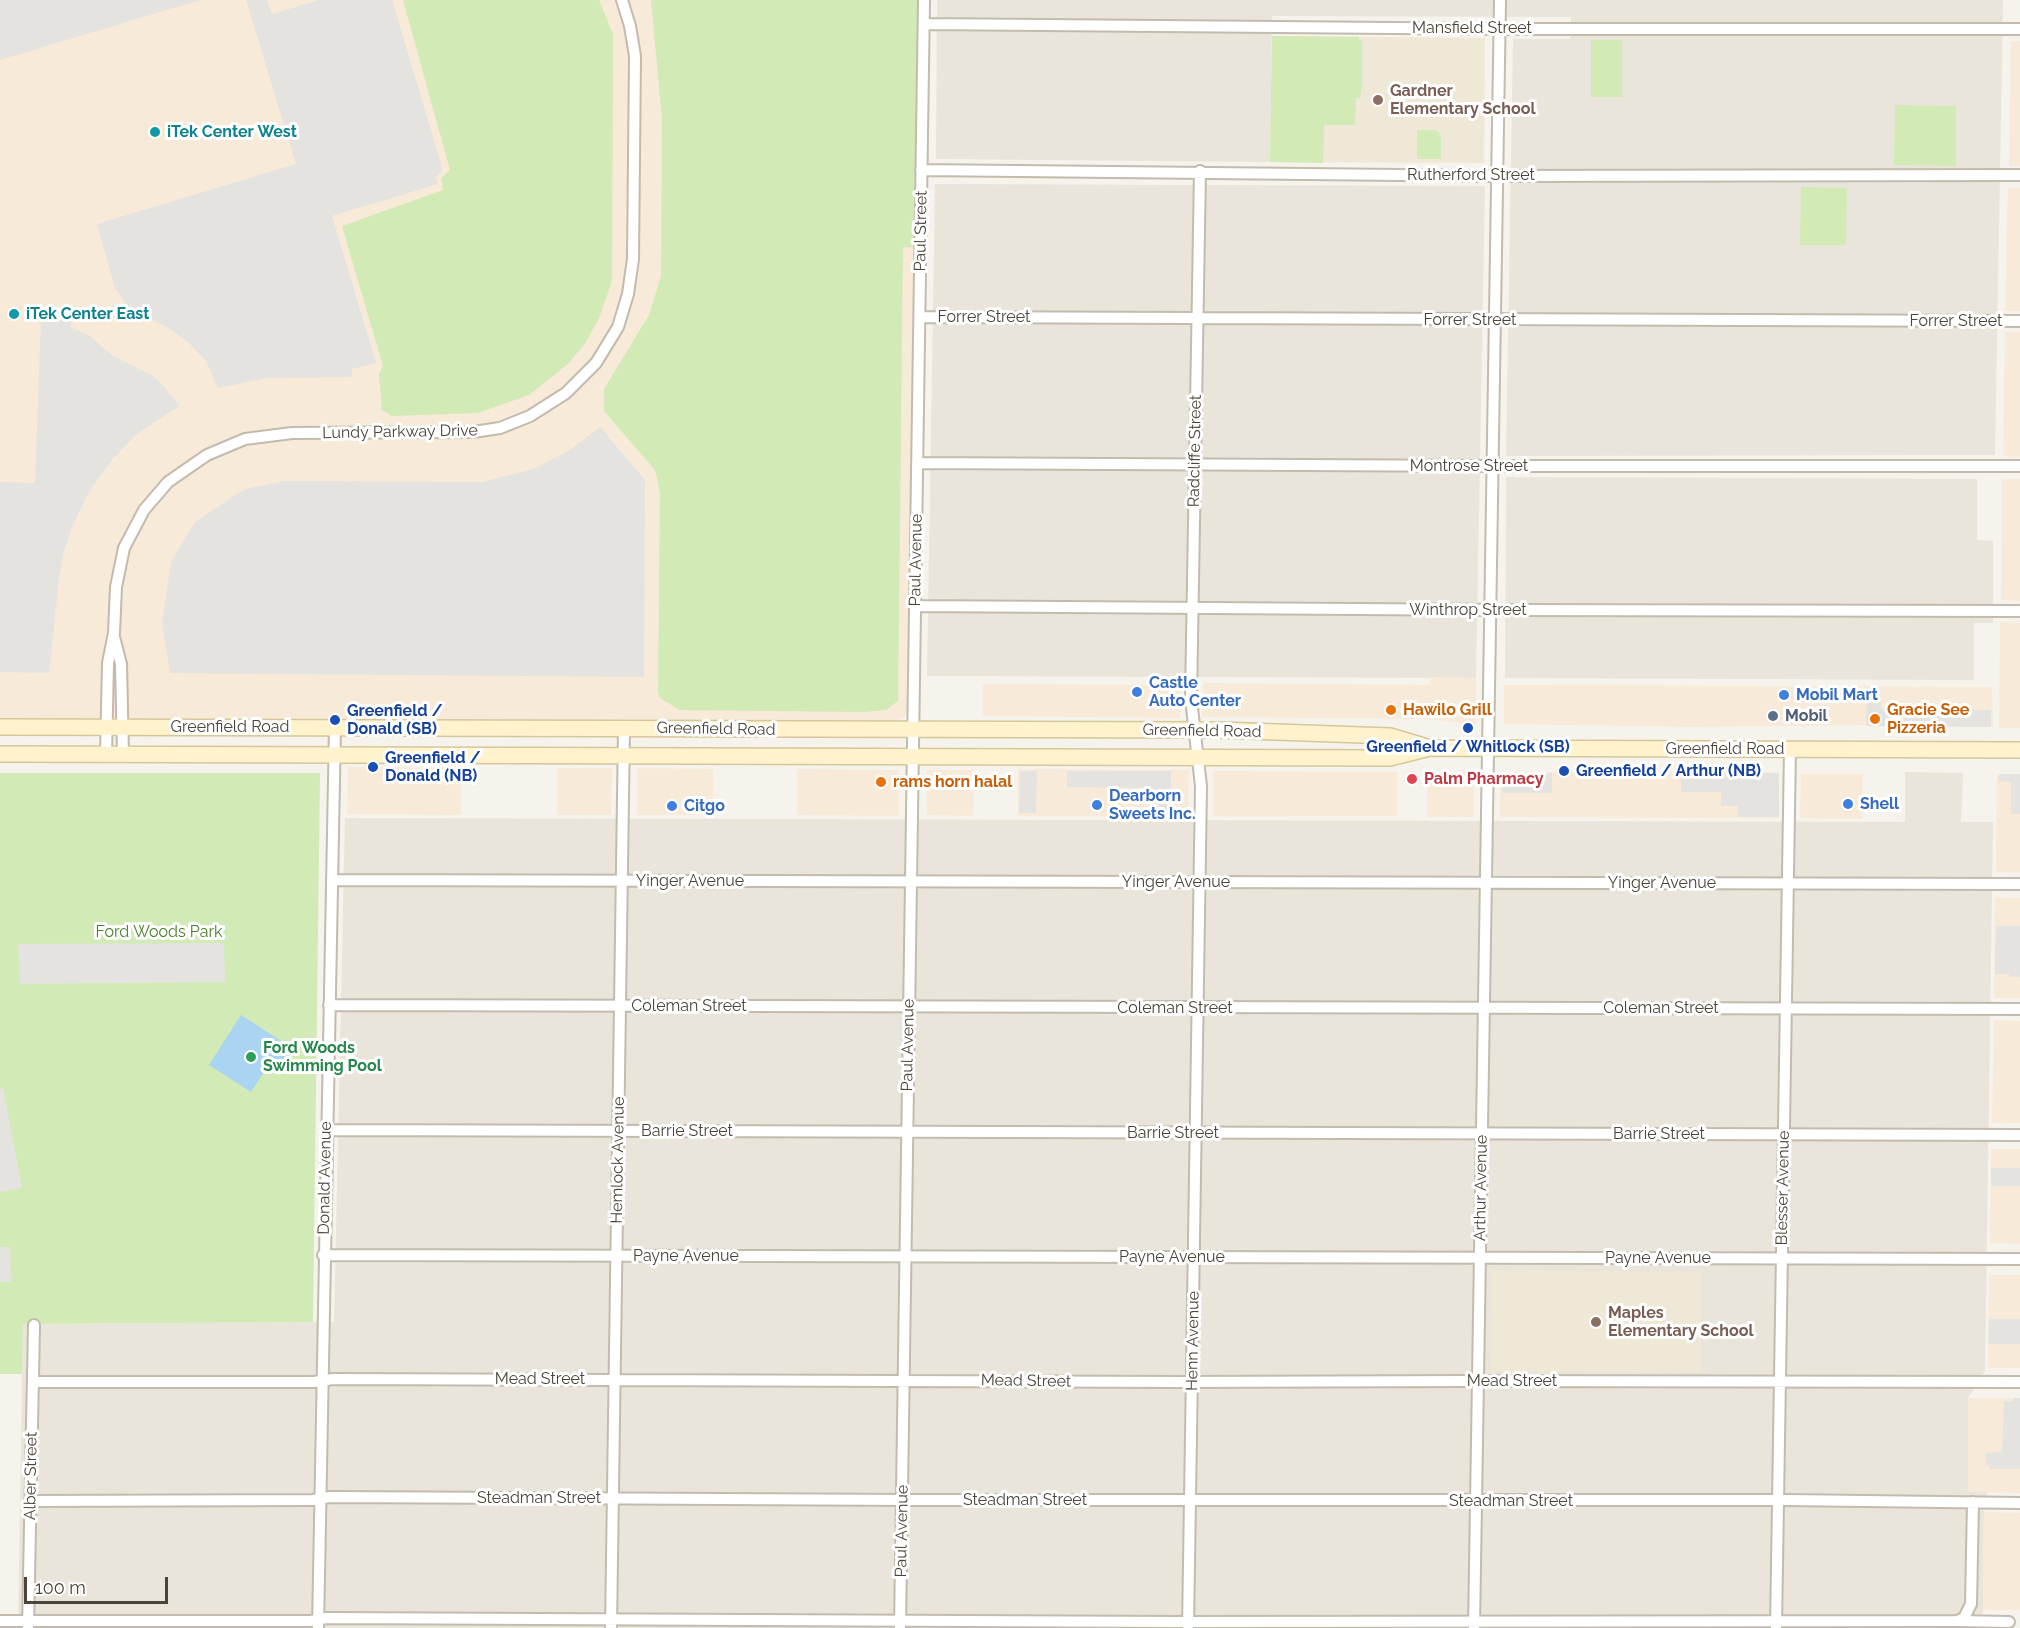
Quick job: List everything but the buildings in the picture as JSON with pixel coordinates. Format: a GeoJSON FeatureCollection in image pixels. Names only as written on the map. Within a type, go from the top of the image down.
{"type":"FeatureCollection","features":[{"type":"Feature","properties":{"kind":"main road","name":"Greenfield Road"},"geometry":{"type":"LineString","coordinates":[[0,727],[1193,730],[1390,736],[1430,748]]}},
{"type":"Feature","properties":{"kind":"main road"},"geometry":{"type":"LineString","coordinates":[[1082,729],[1082,756]]}},
{"type":"Feature","properties":{"kind":"main road","name":"Greenfield Road"},"geometry":{"type":"LineString","coordinates":[[0,754],[1390,758],[1430,748],[2020,750]]}},
{"type":"Feature","properties":{"kind":"street","name":"Lundy Parkway Drive"},"geometry":{"type":"LineString","coordinates":[[106,755],[108,663],[114,633],[116,587],[124,549],[144,510],[168,482],[207,454],[245,439],[292,433],[450,433],[500,428],[530,416],[566,393],[596,363],[618,327],[628,294],[633,259],[635,56],[630,26],[622,0]]}},
{"type":"Feature","properties":{"kind":"street","name":"Paul Street"},"geometry":{"type":"LineString","coordinates":[[917,463],[924,0]]}},
{"type":"Feature","properties":{"kind":"street","name":"Arthur Avenue"},"geometry":{"type":"LineString","coordinates":[[1474,1624],[1500,0]]}},
{"type":"Feature","properties":{"kind":"street","name":"Mansfield Street"},"geometry":{"type":"LineString","coordinates":[[924,24],[2020,29]]}},
{"type":"Feature","properties":{"kind":"street","name":"Rutherford Street"},"geometry":{"type":"LineString","coordinates":[[921,170],[1200,171],[1497,176],[2020,175]]}},
{"type":"Feature","properties":{"kind":"street","name":"Radcliffe Street"},"geometry":{"type":"LineString","coordinates":[[1193,730],[1192,607],[1200,171]]}},
{"type":"Feature","properties":{"kind":"street","name":"Forrer Street"},"geometry":{"type":"LineString","coordinates":[[920,317],[2020,321]]}},
{"type":"Feature","properties":{"kind":"street","name":"Montrose Street"},"geometry":{"type":"LineString","coordinates":[[917,463],[2020,466]]}},
{"type":"Feature","properties":{"kind":"street","name":"Paul Avenue"},"geometry":{"type":"LineString","coordinates":[[900,1624],[917,463]]}},
{"type":"Feature","properties":{"kind":"street","name":"Winthrop Street"},"geometry":{"type":"LineString","coordinates":[[915,606],[2020,611]]}},
{"type":"Feature","properties":{"kind":"street","name":"Lundy Parkway Drive"},"geometry":{"type":"LineString","coordinates":[[114,633],[122,664],[123,755]]}},
{"type":"Feature","properties":{"kind":"street","name":"Donald Avenue"},"geometry":{"type":"LineString","coordinates":[[318,1624],[323,1255],[335,727]]}},
{"type":"Feature","properties":{"kind":"street","name":"Hemlock Avenue"},"geometry":{"type":"LineString","coordinates":[[611,1623],[624,728]]}},
{"type":"Feature","properties":{"kind":"street","name":"Henn Avenue"},"geometry":{"type":"LineString","coordinates":[[1188,1625],[1201,786],[1193,730]]}},
{"type":"Feature","properties":{"kind":"street","name":"Blesser Avenue"},"geometry":{"type":"LineString","coordinates":[[1776,1624],[1790,749]]}},
{"type":"Feature","properties":{"kind":"street","name":"Yinger Avenue"},"geometry":{"type":"LineString","coordinates":[[332,879],[2020,884]]}},
{"type":"Feature","properties":{"kind":"street","name":"Coleman Street"},"geometry":{"type":"LineString","coordinates":[[329,1005],[2020,1010]]}},
{"type":"Feature","properties":{"kind":"street","name":"Barrie Street"},"geometry":{"type":"LineString","coordinates":[[327,1130],[2020,1135]]}},
{"type":"Feature","properties":{"kind":"street","name":"Payne Avenue"},"geometry":{"type":"LineString","coordinates":[[323,1255],[2020,1259]]}},
{"type":"Feature","properties":{"kind":"street","name":"Alber Street"},"geometry":{"type":"LineString","coordinates":[[28,1625],[34,1325]]}},
{"type":"Feature","properties":{"kind":"street","name":"Mead Street"},"geometry":{"type":"LineString","coordinates":[[33,1382],[314,1382],[333,1378],[1192,1382],[2020,1382]]}},
{"type":"Feature","properties":{"kind":"street","name":"Steadman Street"},"geometry":{"type":"LineString","coordinates":[[31,1501],[614,1498],[1190,1501],[1777,1500],[2020,1503]]}},
{"type":"Feature","properties":{"kind":"street"},"geometry":{"type":"LineString","coordinates":[[1958,1621],[1964,1618],[1971,1604],[1973,1502]]}},
{"type":"Feature","properties":{"kind":"street"},"geometry":{"type":"LineString","coordinates":[[0,1621],[28,1625],[318,1624],[326,1618],[611,1623],[1188,1625],[2009,1622]]}},
{"type":"Feature","properties":{"kind":"shaded area"},"geometry":{"type":"Polygon","coordinates":[[[0,0],[920,0],[909,695],[903,718],[896,722],[0,720],[0,0]]]}},
{"type":"Feature","properties":{"kind":"shaded area"},"geometry":{"type":"Polygon","coordinates":[[[0,0],[200,0],[0,60],[0,0]]]}},
{"type":"Feature","properties":{"kind":"shaded area"},"geometry":{"type":"Polygon","coordinates":[[[246,0],[267,0],[272,14],[319,0],[392,0],[442,167],[442,171],[436,177],[438,184],[332,216],[376,363],[352,369],[352,377],[268,378],[218,388],[206,361],[189,343],[170,329],[126,304],[115,288],[97,224],[296,164],[246,0]]]}},
{"type":"Feature","properties":{"kind":"shaded area"},"geometry":{"type":"Polygon","coordinates":[[[937,0],[2003,0],[1995,455],[1506,456],[1513,39],[1570,39],[1571,17],[1272,16],[1270,162],[936,159],[937,0]]]}},
{"type":"Feature","properties":{"kind":"shaded area","name":"Gardner Elementary School"},"geometry":{"type":"Polygon","coordinates":[[[1272,36],[1485,38],[1484,163],[1270,162],[1272,36]]]}},
{"type":"Feature","properties":{"kind":"shaded area"},"geometry":{"type":"Polygon","coordinates":[[[2011,41],[2020,41],[2020,166],[2009,166],[2011,41]]]}},
{"type":"Feature","properties":{"kind":"shaded area"},"geometry":{"type":"Polygon","coordinates":[[[935,184],[1485,186],[1476,678],[927,676],[935,184]]]}},
{"type":"Feature","properties":{"kind":"shaded area"},"geometry":{"type":"Polygon","coordinates":[[[2008,188],[2020,188],[2020,311],[2005,311],[2008,188]]]}},
{"type":"Feature","properties":{"kind":"shaded area"},"geometry":{"type":"Polygon","coordinates":[[[41,318],[71,319],[71,327],[90,336],[113,356],[153,376],[179,406],[137,434],[111,461],[89,492],[72,527],[64,551],[49,673],[0,672],[0,482],[35,483],[41,318]]]}},
{"type":"Feature","properties":{"kind":"shaded area"},"geometry":{"type":"Polygon","coordinates":[[[2005,332],[2020,332],[2020,457],[2003,456],[2005,332]]]}},
{"type":"Feature","properties":{"kind":"shaded area"},"geometry":{"type":"Polygon","coordinates":[[[600,427],[645,480],[644,677],[170,673],[162,623],[171,562],[195,522],[245,489],[285,481],[483,482],[536,468],[570,450],[600,427]]]}},
{"type":"Feature","properties":{"kind":"shaded area"},"geometry":{"type":"Polygon","coordinates":[[[1506,477],[1977,479],[1977,540],[1993,541],[1993,623],[1974,623],[1974,680],[1505,678],[1506,477]]]}},
{"type":"Feature","properties":{"kind":"shaded area"},"geometry":{"type":"Polygon","coordinates":[[[2002,479],[2020,479],[2020,601],[2001,600],[2002,479]]]}},
{"type":"Feature","properties":{"kind":"shaded area"},"geometry":{"type":"Polygon","coordinates":[[[2000,622],[2020,623],[2020,728],[1999,728],[2000,622]]]}},
{"type":"Feature","properties":{"kind":"shaded area"},"geometry":{"type":"Polygon","coordinates":[[[1431,677],[1476,678],[1476,725],[1431,719],[1202,717],[1203,683],[1430,685],[1431,677]]]}},
{"type":"Feature","properties":{"kind":"shaded area"},"geometry":{"type":"Polygon","coordinates":[[[983,684],[1181,685],[1180,718],[983,716],[983,684]]]}},
{"type":"Feature","properties":{"kind":"shaded area"},"geometry":{"type":"Polygon","coordinates":[[[1504,685],[1992,687],[1993,727],[1865,725],[1691,727],[1504,724],[1504,685]]]}},
{"type":"Feature","properties":{"kind":"shaded area"},"geometry":{"type":"Polygon","coordinates":[[[1867,688],[1880,688],[1881,709],[1991,710],[1991,727],[1866,726],[1867,688]]]}},
{"type":"Feature","properties":{"kind":"shaded area"},"geometry":{"type":"Polygon","coordinates":[[[348,767],[461,768],[461,815],[347,814],[348,767]]]}},
{"type":"Feature","properties":{"kind":"shaded area"},"geometry":{"type":"Polygon","coordinates":[[[557,768],[612,768],[611,815],[557,815],[557,768]]]}},
{"type":"Feature","properties":{"kind":"shaded area"},"geometry":{"type":"Polygon","coordinates":[[[637,768],[713,769],[713,815],[637,815],[637,768]]]}},
{"type":"Feature","properties":{"kind":"shaded area"},"geometry":{"type":"Polygon","coordinates":[[[797,769],[899,770],[899,816],[797,815],[797,769]]]}},
{"type":"Feature","properties":{"kind":"shaded area"},"geometry":{"type":"Polygon","coordinates":[[[1018,769],[1189,770],[1188,817],[1018,816],[1018,769]]]}},
{"type":"Feature","properties":{"kind":"shaded area"},"geometry":{"type":"Polygon","coordinates":[[[927,770],[974,770],[973,816],[927,815],[927,770]]]}},
{"type":"Feature","properties":{"kind":"shaded area"},"geometry":{"type":"Polygon","coordinates":[[[1020,771],[1037,771],[1036,813],[1019,813],[1020,771]]]}},
{"type":"Feature","properties":{"kind":"shaded area"},"geometry":{"type":"Polygon","coordinates":[[[1067,771],[1171,771],[1171,815],[1154,814],[1154,788],[1067,787],[1067,771]]]}},
{"type":"Feature","properties":{"kind":"shaded area"},"geometry":{"type":"Polygon","coordinates":[[[1213,771],[1397,772],[1397,816],[1213,816],[1213,771]]]}},
{"type":"Feature","properties":{"kind":"shaded area"},"geometry":{"type":"Polygon","coordinates":[[[1427,772],[1474,772],[1474,817],[1427,817],[1427,772]]]}},
{"type":"Feature","properties":{"kind":"shaded area"},"geometry":{"type":"Polygon","coordinates":[[[1501,772],[1779,773],[1779,818],[1500,817],[1501,772]]]}},
{"type":"Feature","properties":{"kind":"shaded area"},"geometry":{"type":"Polygon","coordinates":[[[1905,772],[1963,773],[1961,822],[1993,822],[1985,1371],[1968,1398],[1987,1492],[1984,1512],[1983,1610],[1980,1628],[18,1628],[23,1324],[334,1322],[345,818],[1905,822],[1905,772]]]}},
{"type":"Feature","properties":{"kind":"shaded area"},"geometry":{"type":"Polygon","coordinates":[[[1502,773],[1552,773],[1552,793],[1502,793],[1502,773]]]}},
{"type":"Feature","properties":{"kind":"shaded area"},"geometry":{"type":"Polygon","coordinates":[[[1681,773],[1779,773],[1779,817],[1738,817],[1738,806],[1721,806],[1721,792],[1681,792],[1681,773]]]}},
{"type":"Feature","properties":{"kind":"shaded area"},"geometry":{"type":"Polygon","coordinates":[[[1801,774],[1863,774],[1862,819],[1800,818],[1801,774]]]}},
{"type":"Feature","properties":{"kind":"shaded area"},"geometry":{"type":"Polygon","coordinates":[[[1999,774],[2020,774],[2020,814],[2011,814],[2011,782],[1999,781],[1999,774]]]}},
{"type":"Feature","properties":{"kind":"shaded area"},"geometry":{"type":"Polygon","coordinates":[[[1997,775],[2020,775],[2020,872],[1996,872],[1997,775]]]}},
{"type":"Feature","properties":{"kind":"shaded area"},"geometry":{"type":"Polygon","coordinates":[[[1995,898],[2020,898],[2020,998],[1994,998],[1995,898]]]}},
{"type":"Feature","properties":{"kind":"shaded area"},"geometry":{"type":"Polygon","coordinates":[[[1996,926],[2020,926],[2020,977],[1995,974],[1996,926]]]}},
{"type":"Feature","properties":{"kind":"shaded area"},"geometry":{"type":"Polygon","coordinates":[[[224,943],[225,982],[20,984],[18,944],[224,943]]]}},
{"type":"Feature","properties":{"kind":"shaded area"},"geometry":{"type":"Polygon","coordinates":[[[1994,1020],[2020,1021],[2020,1123],[1992,1123],[1994,1020]]]}},
{"type":"Feature","properties":{"kind":"shaded area"},"geometry":{"type":"Polygon","coordinates":[[[3,1088],[22,1188],[0,1192],[0,1089],[3,1088]]]}},
{"type":"Feature","properties":{"kind":"shaded area"},"geometry":{"type":"Polygon","coordinates":[[[1991,1149],[2020,1149],[2020,1244],[1990,1243],[1991,1149]]]}},
{"type":"Feature","properties":{"kind":"shaded area"},"geometry":{"type":"Polygon","coordinates":[[[1991,1168],[2020,1168],[2020,1186],[1991,1186],[1991,1168]]]}},
{"type":"Feature","properties":{"kind":"shaded area"},"geometry":{"type":"Polygon","coordinates":[[[0,1247],[10,1247],[11,1282],[0,1282],[0,1247]]]}},
{"type":"Feature","properties":{"kind":"shaded area","name":"Maples Elementary School"},"geometry":{"type":"Polygon","coordinates":[[[1492,1271],[1701,1272],[1701,1372],[1491,1371],[1492,1271]]]}},
{"type":"Feature","properties":{"kind":"shaded area"},"geometry":{"type":"Polygon","coordinates":[[[1989,1275],[2020,1275],[2020,1368],[1988,1368],[1989,1275]]]}},
{"type":"Feature","properties":{"kind":"shaded area"},"geometry":{"type":"Polygon","coordinates":[[[1989,1319],[2020,1319],[2020,1344],[1988,1344],[1989,1319]]]}},
{"type":"Feature","properties":{"kind":"shaded area"},"geometry":{"type":"Polygon","coordinates":[[[1968,1398],[2020,1398],[2020,1493],[1968,1492],[1968,1398]]]}},
{"type":"Feature","properties":{"kind":"shaded area"},"geometry":{"type":"Polygon","coordinates":[[[2014,1398],[2020,1398],[2020,1469],[1990,1469],[1989,1465],[1986,1465],[1986,1453],[2002,1452],[2004,1401],[2013,1401],[2014,1398]]]}},
{"type":"Feature","properties":{"kind":"shaded area"},"geometry":{"type":"Polygon","coordinates":[[[1984,1512],[2020,1513],[2020,1610],[1983,1610],[1984,1512]]]}},
{"type":"Feature","properties":{"kind":"green space"},"geometry":{"type":"Polygon","coordinates":[[[403,0],[599,0],[613,34],[612,281],[599,318],[586,342],[568,364],[529,395],[478,413],[392,416],[382,410],[379,374],[383,366],[342,226],[443,190],[441,178],[450,170],[403,0]]]}},
{"type":"Feature","properties":{"kind":"green space"},"geometry":{"type":"Polygon","coordinates":[[[651,0],[920,0],[916,247],[903,247],[898,701],[886,710],[865,712],[680,710],[660,698],[658,691],[660,494],[658,482],[655,470],[604,411],[604,389],[649,315],[661,276],[662,119],[651,0]]]}},
{"type":"Feature","properties":{"kind":"green space"},"geometry":{"type":"Polygon","coordinates":[[[1272,36],[1359,37],[1359,40],[1362,40],[1362,84],[1360,98],[1356,98],[1355,125],[1324,125],[1323,163],[1270,162],[1272,36]]]}},
{"type":"Feature","properties":{"kind":"green space"},"geometry":{"type":"Polygon","coordinates":[[[1591,40],[1622,40],[1622,97],[1591,97],[1591,40]]]}},
{"type":"Feature","properties":{"kind":"green space"},"geometry":{"type":"Polygon","coordinates":[[[1895,105],[1956,106],[1956,166],[1894,165],[1895,105]]]}},
{"type":"Feature","properties":{"kind":"green space"},"geometry":{"type":"Polygon","coordinates":[[[1417,130],[1436,130],[1441,135],[1441,159],[1417,159],[1417,130]]]}},
{"type":"Feature","properties":{"kind":"green space"},"geometry":{"type":"Polygon","coordinates":[[[1801,187],[1847,188],[1846,245],[1800,245],[1801,187]]]}},
{"type":"Feature","properties":{"kind":"green space","name":"Ford Woods Park"},"geometry":{"type":"Polygon","coordinates":[[[0,773],[320,773],[313,1322],[23,1324],[22,1374],[0,1374],[0,773]]]}},
{"type":"Feature","properties":{"kind":"water","name":"Ford Woods Swimming Pool"},"geometry":{"type":"Polygon","coordinates":[[[241,1015],[292,1048],[277,1073],[267,1067],[251,1092],[209,1065],[241,1015]]]}},
{"type":"Feature","properties":{"kind":"place","name":"Gardner Elementary School"},"geometry":{"type":"Point","coordinates":[1378,100]}},
{"type":"Feature","properties":{"kind":"place","name":"iTek Center West"},"geometry":{"type":"Point","coordinates":[155,132]}},
{"type":"Feature","properties":{"kind":"place","name":"iTek Center East"},"geometry":{"type":"Point","coordinates":[14,314]}},
{"type":"Feature","properties":{"kind":"place","name":"Castle Auto Center"},"geometry":{"type":"Point","coordinates":[1137,692]}},
{"type":"Feature","properties":{"kind":"place","name":"Mobil Mart"},"geometry":{"type":"Point","coordinates":[1784,695]}},
{"type":"Feature","properties":{"kind":"place","name":"Hawilo Grill"},"geometry":{"type":"Point","coordinates":[1391,710]}},
{"type":"Feature","properties":{"kind":"place","name":"Mobil"},"geometry":{"type":"Point","coordinates":[1773,716]}},
{"type":"Feature","properties":{"kind":"place","name":"Gracie See Pizzeria"},"geometry":{"type":"Point","coordinates":[1875,719]}},
{"type":"Feature","properties":{"kind":"place","name":"Greenfield / Donald (SB)"},"geometry":{"type":"Point","coordinates":[335,720]}},
{"type":"Feature","properties":{"kind":"place","name":"Greenfield / Whitlock (SB)"},"geometry":{"type":"Point","coordinates":[1468,728]}},
{"type":"Feature","properties":{"kind":"place","name":"Greenfield / Donald (NB)"},"geometry":{"type":"Point","coordinates":[373,767]}},
{"type":"Feature","properties":{"kind":"place","name":"Greenfield / Arthur (NB)"},"geometry":{"type":"Point","coordinates":[1564,771]}},
{"type":"Feature","properties":{"kind":"place","name":"Palm Pharmacy"},"geometry":{"type":"Point","coordinates":[1412,779]}},
{"type":"Feature","properties":{"kind":"place","name":"rams horn halal"},"geometry":{"type":"Point","coordinates":[881,782]}},
{"type":"Feature","properties":{"kind":"place","name":"Shell"},"geometry":{"type":"Point","coordinates":[1848,804]}},
{"type":"Feature","properties":{"kind":"place","name":"Dearborn Sweets Inc."},"geometry":{"type":"Point","coordinates":[1097,805]}},
{"type":"Feature","properties":{"kind":"place","name":"Citgo"},"geometry":{"type":"Point","coordinates":[672,806]}},
{"type":"Feature","properties":{"kind":"place","name":"Ford Woods Swimming Pool"},"geometry":{"type":"Point","coordinates":[251,1057]}},
{"type":"Feature","properties":{"kind":"place","name":"Maples Elementary School"},"geometry":{"type":"Point","coordinates":[1596,1322]}}]}
